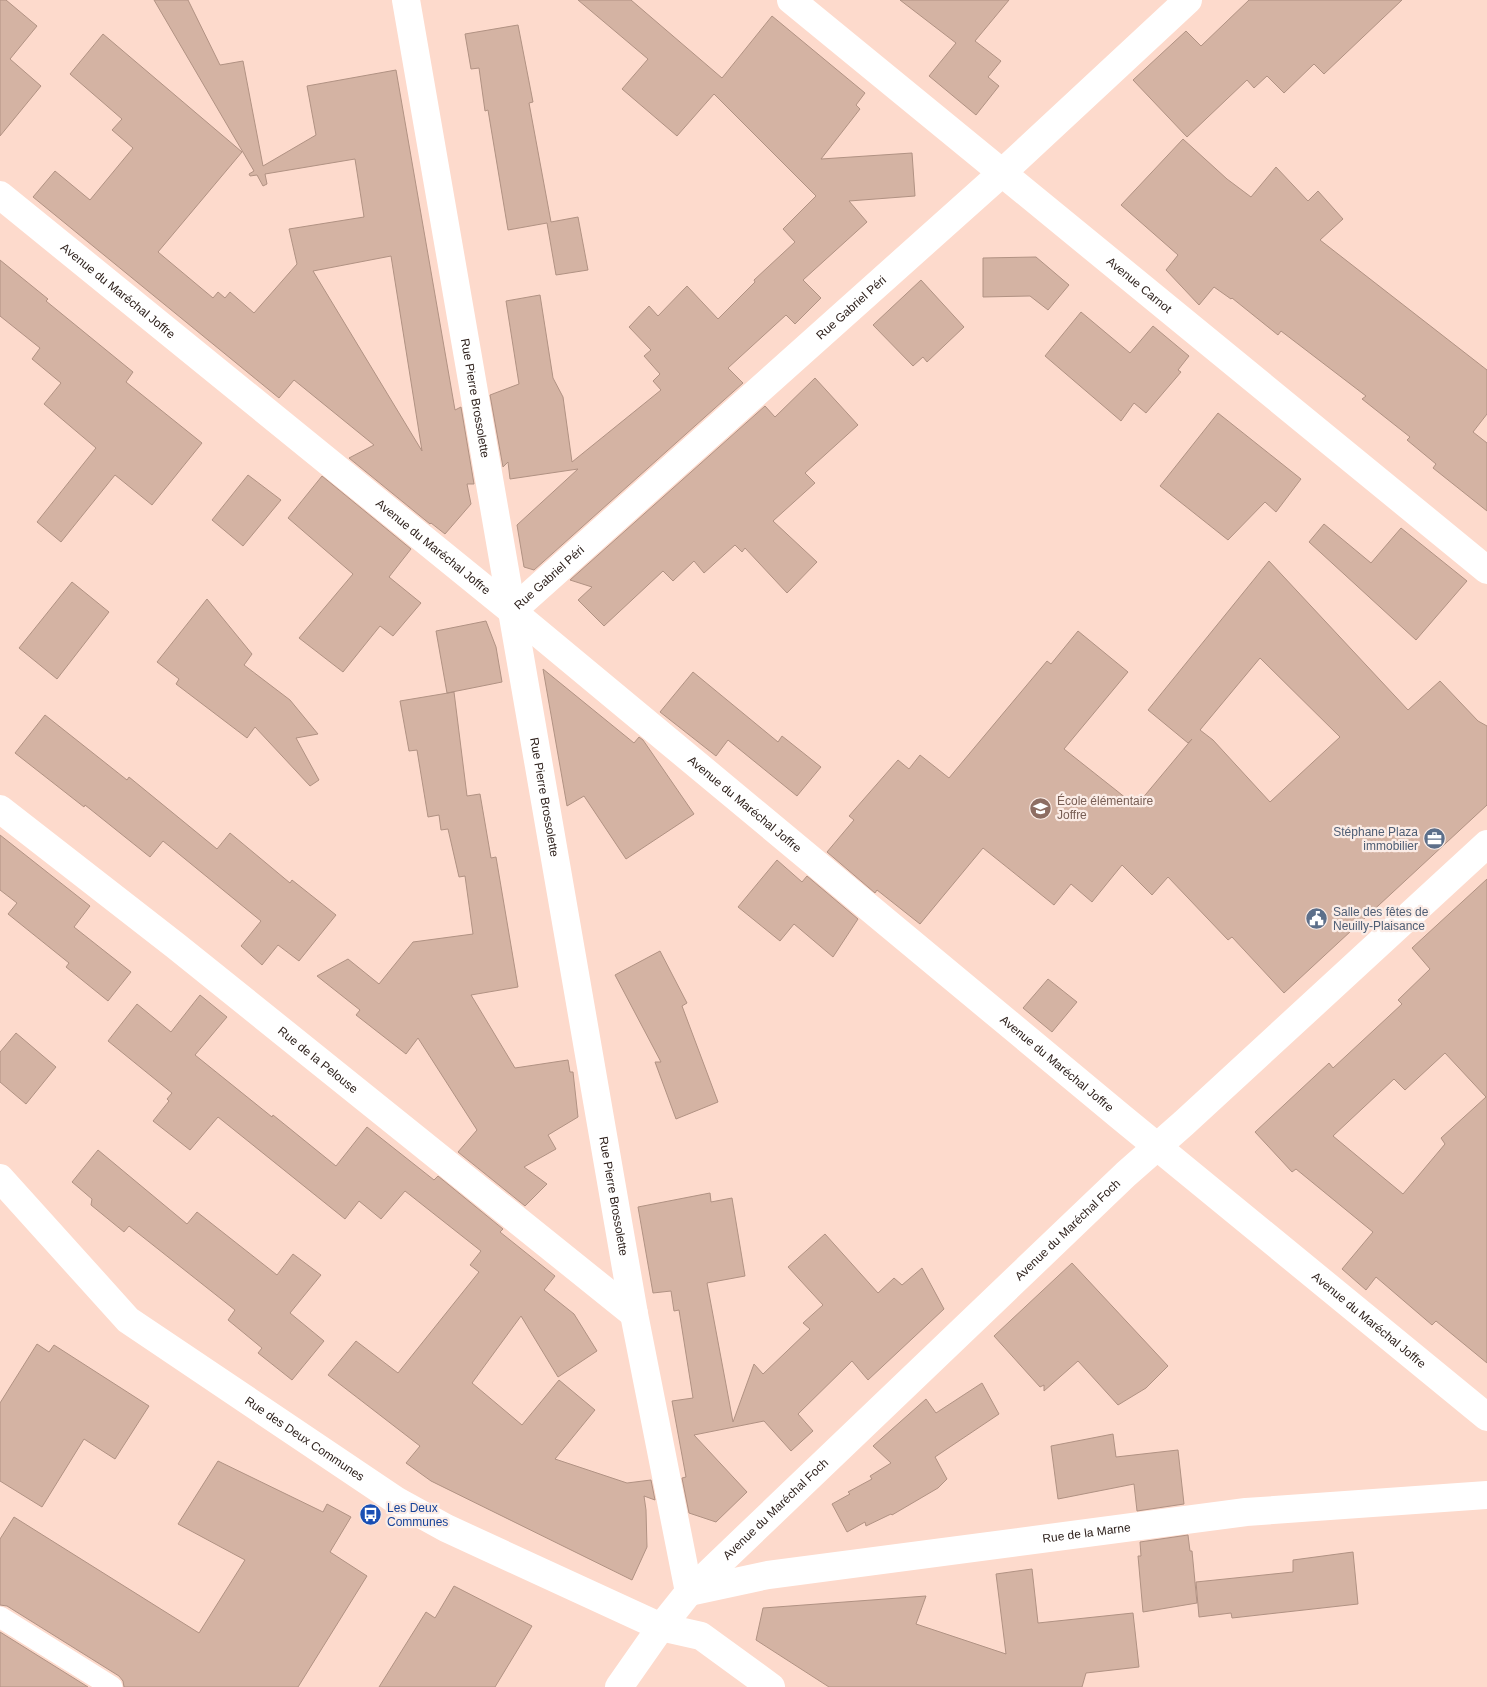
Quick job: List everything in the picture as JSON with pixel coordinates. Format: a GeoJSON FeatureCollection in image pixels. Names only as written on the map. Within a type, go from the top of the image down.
{"type":"FeatureCollection","features":[{"type":"Feature","properties":{"kind":"street","name":"Rue Pierre Brossolette"},"geometry":{"type":"LineString","coordinates":[[406,0],[634,1314],[689,1592]]}},
{"type":"Feature","properties":{"kind":"street","name":"Avenue Carnot"},"geometry":{"type":"LineString","coordinates":[[792,0],[1487,570]]}},
{"type":"Feature","properties":{"kind":"street","name":"Rue Gabriel Péri"},"geometry":{"type":"LineString","coordinates":[[512,611],[1003,172],[1188,0]]}},
{"type":"Feature","properties":{"kind":"street","name":"Avenue du Maréchal Joffre"},"geometry":{"type":"LineString","coordinates":[[0,195],[512,611],[1158,1147],[1487,1417]]}},
{"type":"Feature","properties":{"kind":"street","name":"Rue de la Pelouse"},"geometry":{"type":"LineString","coordinates":[[0,809],[176,946],[634,1314]]}},
{"type":"Feature","properties":{"kind":"street","name":"Avenue du Maréchal Foch"},"geometry":{"type":"LineString","coordinates":[[619,1687],[661,1627],[689,1592],[1105,1195],[1487,844]]}},
{"type":"Feature","properties":{"kind":"street","name":"Rue des Deux Communes"},"geometry":{"type":"LineString","coordinates":[[0,1178],[128,1320],[397,1501],[446,1528],[661,1627],[701,1636],[771,1687]]}},
{"type":"Feature","properties":{"kind":"street","name":"Rue de la Marne"},"geometry":{"type":"LineString","coordinates":[[689,1592],[768,1575],[1246,1512],[1487,1495]]}},
{"type":"Feature","properties":{"kind":"lane"},"geometry":{"type":"LineString","coordinates":[[0,1617],[112,1687]]}},
{"type":"Feature","properties":{"kind":"building"},"geometry":{"type":"Polygon","coordinates":[[[0,0],[6,0],[37,26],[10,59],[41,86],[0,136],[0,0]]]}},
{"type":"Feature","properties":{"kind":"building"},"geometry":{"type":"Polygon","coordinates":[[[154,0],[188,0],[220,65],[243,61],[263,166],[316,135],[307,86],[396,70],[455,410],[461,407],[474,484],[467,484],[471,504],[445,534],[349,458],[374,445],[294,380],[279,398],[33,197],[55,171],[90,200],[133,148],[112,130],[122,119],[70,74],[103,34],[242,152],[158,252],[213,298],[218,292],[225,298],[230,292],[254,313],[297,264],[289,229],[364,217],[355,159],[265,174],[267,184],[263,186],[257,175],[250,176],[249,174],[254,171],[154,0]],[[391,256],[313,271],[422,451],[391,256]]]}},
{"type":"Feature","properties":{"kind":"building"},"geometry":{"type":"Polygon","coordinates":[[[578,0],[631,0],[722,78],[772,16],[865,93],[856,105],[860,109],[821,159],[912,153],[915,196],[849,201],[867,222],[803,280],[821,298],[795,324],[786,315],[728,368],[743,383],[534,570],[524,567],[517,525],[578,469],[510,479],[508,462],[503,467],[490,395],[519,384],[506,301],[540,295],[553,378],[563,397],[572,462],[661,390],[653,381],[660,374],[644,356],[651,350],[629,327],[649,306],[658,316],[687,286],[718,319],[755,282],[754,280],[795,242],[783,229],[816,196],[714,94],[677,136],[622,89],[648,59],[578,0]]]}},
{"type":"Feature","properties":{"kind":"building"},"geometry":{"type":"Polygon","coordinates":[[[900,0],[1009,0],[975,41],[1001,61],[988,77],[999,86],[976,115],[929,76],[956,43],[900,0]]]}},
{"type":"Feature","properties":{"kind":"building"},"geometry":{"type":"Polygon","coordinates":[[[1249,0],[1402,0],[1324,74],[1314,64],[1284,93],[1267,76],[1254,88],[1247,80],[1187,137],[1133,80],[1186,31],[1201,46],[1249,0]]]}},
{"type":"Feature","properties":{"kind":"building"},"geometry":{"type":"Polygon","coordinates":[[[518,25],[533,102],[529,103],[551,222],[578,217],[588,270],[556,275],[547,223],[508,230],[488,110],[485,111],[479,68],[471,69],[465,34],[518,25]]]}},
{"type":"Feature","properties":{"kind":"building"},"geometry":{"type":"Polygon","coordinates":[[[1183,139],[1227,179],[1251,197],[1276,167],[1308,201],[1318,191],[1343,219],[1320,240],[1487,370],[1487,414],[1473,432],[1487,443],[1487,511],[1433,468],[1436,464],[1407,440],[1410,437],[1362,399],[1366,396],[1281,331],[1278,335],[1232,298],[1214,287],[1199,305],[1166,270],[1178,255],[1121,205],[1183,139]]]}},
{"type":"Feature","properties":{"kind":"building"},"geometry":{"type":"Polygon","coordinates":[[[1036,257],[1069,285],[1048,310],[1030,296],[983,297],[983,258],[1036,257]]]}},
{"type":"Feature","properties":{"kind":"building"},"geometry":{"type":"Polygon","coordinates":[[[0,260],[48,299],[46,301],[133,372],[126,382],[202,443],[152,505],[115,475],[61,542],[37,522],[96,448],[44,404],[61,383],[32,359],[40,348],[0,316],[0,260]]]}},
{"type":"Feature","properties":{"kind":"building"},"geometry":{"type":"Polygon","coordinates":[[[921,280],[964,327],[927,362],[923,357],[913,366],[873,325],[921,280]]]}},
{"type":"Feature","properties":{"kind":"building"},"geometry":{"type":"Polygon","coordinates":[[[1081,312],[1130,353],[1153,326],[1189,356],[1178,370],[1181,372],[1146,413],[1134,403],[1121,421],[1045,356],[1081,312]]]}},
{"type":"Feature","properties":{"kind":"building"},"geometry":{"type":"Polygon","coordinates":[[[815,378],[858,425],[805,473],[815,483],[773,521],[817,562],[787,593],[745,548],[742,552],[735,545],[704,573],[694,561],[673,581],[663,571],[604,626],[578,600],[592,587],[570,580],[765,406],[775,417],[815,378]]]}},
{"type":"Feature","properties":{"kind":"building"},"geometry":{"type":"Polygon","coordinates":[[[1218,413],[1301,479],[1276,512],[1265,502],[1228,540],[1160,486],[1218,413]]]}},
{"type":"Feature","properties":{"kind":"building"},"geometry":{"type":"Polygon","coordinates":[[[248,475],[281,500],[243,546],[212,520],[248,475]]]}},
{"type":"Feature","properties":{"kind":"building"},"geometry":{"type":"Polygon","coordinates":[[[322,476],[411,549],[389,577],[421,603],[393,636],[380,626],[343,672],[299,638],[353,574],[288,518],[322,476]]]}},
{"type":"Feature","properties":{"kind":"building"},"geometry":{"type":"Polygon","coordinates":[[[1324,524],[1371,563],[1401,528],[1467,581],[1416,640],[1309,542],[1324,524]]]}},
{"type":"Feature","properties":{"kind":"building"},"geometry":{"type":"Polygon","coordinates":[[[1269,561],[1408,710],[1440,681],[1478,721],[1487,726],[1487,805],[1284,993],[1232,937],[1228,940],[1168,877],[1152,895],[1122,865],[1092,902],[1071,884],[1054,905],[983,848],[920,924],[877,890],[875,893],[827,852],[854,820],[849,816],[898,760],[909,769],[920,755],[949,778],[1047,661],[1051,664],[1078,631],[1128,672],[1064,749],[1136,806],[1192,739],[1188,743],[1148,710],[1269,561]],[[1260,658],[1200,730],[1213,740],[1270,802],[1340,737],[1260,658]]]}},
{"type":"Feature","properties":{"kind":"building"},"geometry":{"type":"Polygon","coordinates":[[[72,582],[109,612],[57,679],[19,648],[72,582]]]}},
{"type":"Feature","properties":{"kind":"building"},"geometry":{"type":"Polygon","coordinates":[[[207,599],[252,654],[244,665],[290,700],[318,734],[296,738],[319,780],[310,786],[255,727],[247,738],[176,684],[179,679],[157,662],[207,599]]]}},
{"type":"Feature","properties":{"kind":"building"},"geometry":{"type":"Polygon","coordinates":[[[486,621],[496,647],[502,682],[447,693],[436,631],[486,621]]]}},
{"type":"Feature","properties":{"kind":"building"},"geometry":{"type":"Polygon","coordinates":[[[543,669],[634,743],[639,737],[643,740],[694,814],[626,859],[584,796],[567,806],[543,669]]]}},
{"type":"Feature","properties":{"kind":"building"},"geometry":{"type":"Polygon","coordinates":[[[693,672],[778,742],[782,736],[821,767],[797,796],[728,740],[716,756],[660,712],[693,672]]]}},
{"type":"Feature","properties":{"kind":"building"},"geometry":{"type":"Polygon","coordinates":[[[454,692],[467,796],[480,794],[491,858],[496,857],[518,987],[471,995],[515,1068],[568,1060],[570,1072],[573,1072],[578,1117],[548,1135],[556,1149],[524,1167],[547,1184],[525,1206],[458,1152],[477,1130],[418,1038],[406,1054],[356,1015],[360,1010],[317,976],[348,959],[379,984],[413,942],[473,934],[465,876],[459,877],[448,829],[441,830],[439,815],[428,817],[417,750],[409,751],[400,701],[454,692]]]}},
{"type":"Feature","properties":{"kind":"building"},"geometry":{"type":"Polygon","coordinates":[[[45,715],[127,780],[129,777],[217,849],[230,833],[290,883],[292,880],[336,915],[299,961],[278,945],[262,965],[241,946],[261,921],[163,841],[150,857],[85,805],[84,807],[15,753],[45,715]]]}},
{"type":"Feature","properties":{"kind":"building"},"geometry":{"type":"Polygon","coordinates":[[[0,835],[90,906],[74,927],[131,972],[108,1001],[66,967],[69,963],[8,914],[17,903],[0,890],[0,835]]]}},
{"type":"Feature","properties":{"kind":"building"},"geometry":{"type":"Polygon","coordinates":[[[777,860],[802,882],[807,876],[858,919],[833,957],[794,924],[780,941],[738,907],[777,860]]]}},
{"type":"Feature","properties":{"kind":"building"},"geometry":{"type":"Polygon","coordinates":[[[1487,879],[1487,1363],[1436,1321],[1432,1325],[1376,1277],[1366,1290],[1342,1269],[1373,1232],[1296,1169],[1292,1172],[1255,1132],[1329,1063],[1333,1068],[1402,1004],[1398,1000],[1430,969],[1412,948],[1487,879]],[[1445,1053],[1405,1090],[1394,1079],[1333,1136],[1403,1194],[1445,1144],[1441,1138],[1486,1097],[1445,1053]]]}},
{"type":"Feature","properties":{"kind":"building"},"geometry":{"type":"Polygon","coordinates":[[[660,951],[687,1003],[682,1006],[718,1102],[676,1119],[655,1062],[661,1062],[615,975],[660,951]]]}},
{"type":"Feature","properties":{"kind":"building"},"geometry":{"type":"Polygon","coordinates":[[[1048,979],[1077,1002],[1052,1032],[1023,1008],[1048,979]]]}},
{"type":"Feature","properties":{"kind":"building"},"geometry":{"type":"Polygon","coordinates":[[[200,995],[227,1017],[195,1055],[272,1117],[273,1115],[336,1166],[367,1127],[434,1180],[438,1176],[503,1229],[500,1232],[555,1276],[544,1290],[574,1314],[597,1351],[558,1377],[521,1316],[472,1383],[522,1425],[559,1380],[595,1410],[555,1459],[627,1483],[651,1480],[655,1500],[644,1496],[647,1547],[632,1580],[431,1481],[406,1463],[420,1446],[328,1375],[356,1341],[398,1373],[479,1272],[470,1265],[481,1251],[405,1191],[381,1219],[359,1201],[345,1219],[218,1117],[190,1150],[153,1121],[169,1101],[167,1099],[172,1093],[108,1041],[137,1004],[171,1032],[200,995]]]}},
{"type":"Feature","properties":{"kind":"building"},"geometry":{"type":"Polygon","coordinates":[[[16,1033],[56,1067],[26,1104],[0,1082],[0,1052],[16,1033]]]}},
{"type":"Feature","properties":{"kind":"building"},"geometry":{"type":"Polygon","coordinates":[[[98,1150],[187,1224],[197,1212],[277,1275],[293,1254],[321,1275],[290,1313],[324,1341],[292,1380],[258,1353],[262,1348],[228,1320],[235,1310],[129,1226],[124,1232],[91,1205],[92,1199],[72,1182],[98,1150]]]}},
{"type":"Feature","properties":{"kind":"building"},"geometry":{"type":"Polygon","coordinates":[[[710,1193],[711,1202],[732,1198],[745,1276],[707,1283],[733,1422],[754,1364],[763,1374],[810,1329],[803,1323],[823,1305],[788,1267],[825,1234],[878,1293],[894,1278],[902,1285],[922,1268],[944,1309],[868,1380],[852,1361],[798,1414],[813,1431],[791,1451],[764,1421],[694,1435],[747,1492],[716,1522],[689,1513],[682,1478],[686,1477],[672,1401],[693,1398],[679,1310],[674,1311],[671,1291],[653,1293],[638,1207],[710,1193]]]}},
{"type":"Feature","properties":{"kind":"building"},"geometry":{"type":"Polygon","coordinates":[[[1072,1263],[1168,1366],[1146,1388],[1118,1405],[1078,1361],[1044,1391],[1044,1385],[1040,1387],[994,1336],[1072,1263]]]}},
{"type":"Feature","properties":{"kind":"building"},"geometry":{"type":"Polygon","coordinates":[[[37,1344],[49,1352],[54,1345],[149,1406],[115,1459],[84,1439],[42,1507],[0,1481],[0,1403],[37,1344]]]}},
{"type":"Feature","properties":{"kind":"building"},"geometry":{"type":"Polygon","coordinates":[[[982,1383],[999,1414],[935,1457],[947,1479],[938,1488],[892,1515],[866,1526],[865,1522],[847,1532],[832,1504],[850,1494],[848,1492],[872,1479],[870,1476],[891,1463],[873,1446],[926,1399],[936,1413],[982,1383]]]}},
{"type":"Feature","properties":{"kind":"building"},"geometry":{"type":"Polygon","coordinates":[[[1113,1434],[1116,1457],[1178,1450],[1184,1504],[1137,1511],[1134,1484],[1058,1499],[1051,1446],[1113,1434]]]}},
{"type":"Feature","properties":{"kind":"building"},"geometry":{"type":"Polygon","coordinates":[[[218,1461],[323,1512],[327,1504],[351,1517],[330,1552],[367,1576],[298,1687],[124,1687],[123,1681],[119,1676],[7,1606],[0,1605],[0,1539],[14,1517],[199,1633],[245,1560],[178,1524],[218,1461]]]}},
{"type":"Feature","properties":{"kind":"building"},"geometry":{"type":"Polygon","coordinates":[[[1188,1535],[1190,1551],[1192,1551],[1197,1603],[1143,1612],[1138,1556],[1141,1556],[1140,1542],[1188,1535]]]}},
{"type":"Feature","properties":{"kind":"building"},"geometry":{"type":"Polygon","coordinates":[[[1353,1552],[1358,1604],[1232,1618],[1231,1613],[1199,1617],[1196,1582],[1293,1572],[1293,1560],[1353,1552]]]}},
{"type":"Feature","properties":{"kind":"building"},"geometry":{"type":"Polygon","coordinates":[[[1032,1569],[1038,1623],[1133,1613],[1139,1667],[1086,1673],[1082,1687],[829,1687],[756,1640],[763,1608],[926,1596],[916,1624],[1006,1654],[996,1574],[1032,1569]]]}},
{"type":"Feature","properties":{"kind":"building"},"geometry":{"type":"Polygon","coordinates":[[[454,1586],[532,1626],[495,1687],[379,1687],[426,1612],[435,1618],[454,1586]]]}},
{"type":"Feature","properties":{"kind":"building"},"geometry":{"type":"Polygon","coordinates":[[[0,1632],[88,1687],[0,1687],[0,1632]]]}},
{"type":"Feature","properties":{"kind":"place","name":"École élémentaire Joffre"},"geometry":{"type":"Point","coordinates":[1041,808]}},
{"type":"Feature","properties":{"kind":"place","name":"Stéphane Plaza immobilier"},"geometry":{"type":"Point","coordinates":[1434,839]}},
{"type":"Feature","properties":{"kind":"place","name":"Salle des fêtes de Neuilly-Plaisance"},"geometry":{"type":"Point","coordinates":[1317,919]}},
{"type":"Feature","properties":{"kind":"place","name":"Les Deux Communes"},"geometry":{"type":"Point","coordinates":[371,1515]}}]}
